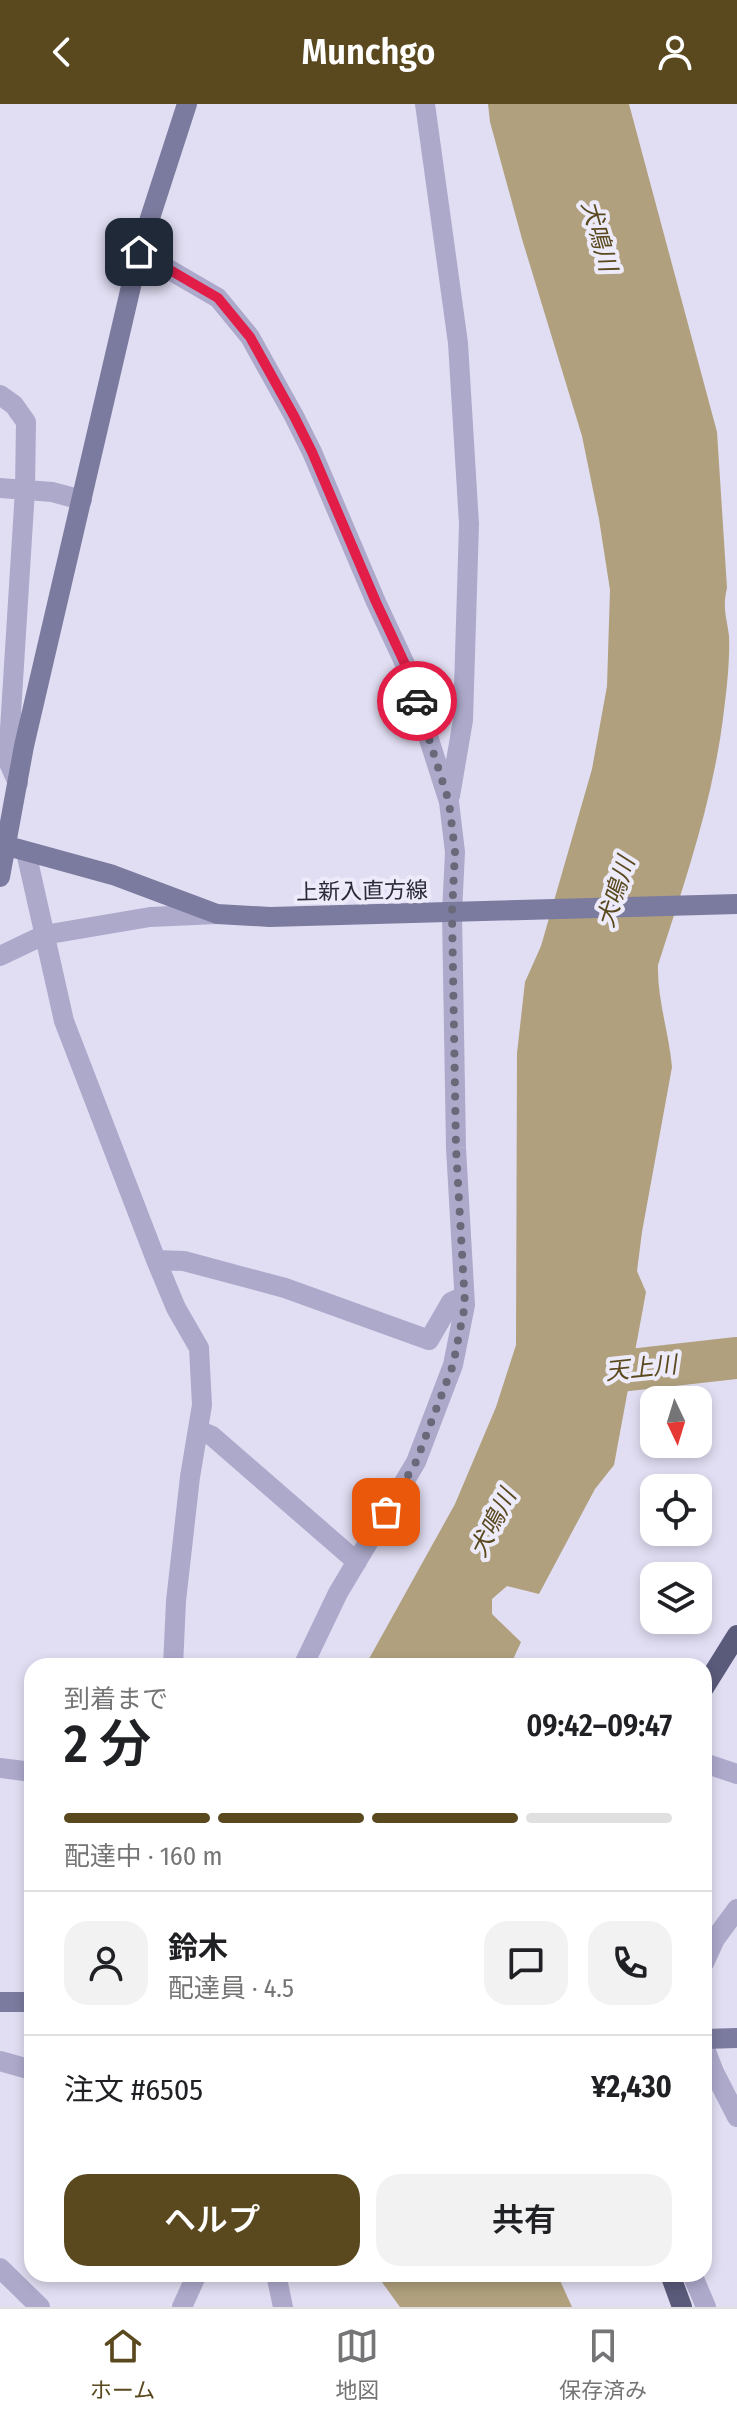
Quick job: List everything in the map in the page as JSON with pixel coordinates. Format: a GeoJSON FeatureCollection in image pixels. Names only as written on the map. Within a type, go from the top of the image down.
{"type":"FeatureCollection","features":[{"type":"Feature","properties":{"kind":"main road"},"geometry":{"type":"LineString","coordinates":[[712,1675],[737,1635]]}},
{"type":"Feature","properties":{"kind":"main road"},"geometry":{"type":"LineString","coordinates":[[673,2282],[682,2307]]}},
{"type":"Feature","properties":{"kind":"street"},"geometry":{"type":"LineString","coordinates":[[0,877],[11,847],[24,746],[139,252],[187,104]]}},
{"type":"Feature","properties":{"kind":"street"},"geometry":{"type":"LineString","coordinates":[[425,104],[458,343],[469,524],[463,720],[449,802]]}},
{"type":"Feature","properties":{"kind":"street"},"geometry":{"type":"LineString","coordinates":[[139,252],[218,298],[250,337],[294,416],[405,664],[449,802],[455,852],[460,913],[456,1148],[465,1305],[453,1365],[416,1462],[338,1593],[307,1658]]}},
{"type":"Feature","properties":{"kind":"street"},"geometry":{"type":"LineString","coordinates":[[0,395],[14,405],[26,422],[25,490],[8,761],[18,783]]}},
{"type":"Feature","properties":{"kind":"street"},"geometry":{"type":"LineString","coordinates":[[0,488],[52,492],[82,500]]}},
{"type":"Feature","properties":{"kind":"street"},"geometry":{"type":"LineString","coordinates":[[11,847],[44,935],[64,1021],[156,1260],[176,1308],[199,1348],[202,1405],[190,1477],[176,1601],[173,1658]]}},
{"type":"Feature","properties":{"kind":"street","name":"上新入直方線"},"geometry":{"type":"LineString","coordinates":[[11,847],[113,875],[217,914],[270,917],[737,904]]}},
{"type":"Feature","properties":{"kind":"street"},"geometry":{"type":"LineString","coordinates":[[0,956],[44,935],[150,917],[217,914]]}},
{"type":"Feature","properties":{"kind":"street"},"geometry":{"type":"LineString","coordinates":[[156,1260],[184,1261],[285,1288],[429,1340],[451,1302],[464,1296]]}},
{"type":"Feature","properties":{"kind":"street"},"geometry":{"type":"LineString","coordinates":[[198,1430],[212,1436],[357,1562]]}},
{"type":"Feature","properties":{"kind":"street"},"geometry":{"type":"LineString","coordinates":[[712,1766],[737,1774]]}},
{"type":"Feature","properties":{"kind":"street"},"geometry":{"type":"LineString","coordinates":[[0,1768],[24,1771]]}},
{"type":"Feature","properties":{"kind":"street"},"geometry":{"type":"LineString","coordinates":[[712,1946],[737,1909]]}},
{"type":"Feature","properties":{"kind":"street"},"geometry":{"type":"LineString","coordinates":[[0,2002],[24,2002]]}},
{"type":"Feature","properties":{"kind":"street"},"geometry":{"type":"LineString","coordinates":[[712,2039],[737,2038]]}},
{"type":"Feature","properties":{"kind":"street"},"geometry":{"type":"LineString","coordinates":[[0,2061],[24,2068]]}},
{"type":"Feature","properties":{"kind":"street"},"geometry":{"type":"LineString","coordinates":[[712,2067],[737,2117]]}},
{"type":"Feature","properties":{"kind":"street"},"geometry":{"type":"LineString","coordinates":[[0,2268],[40,2307]]}},
{"type":"Feature","properties":{"kind":"street"},"geometry":{"type":"LineString","coordinates":[[182,2307],[193,2282]]}},
{"type":"Feature","properties":{"kind":"street"},"geometry":{"type":"LineString","coordinates":[[278,2282],[283,2307]]}},
{"type":"Feature","properties":{"kind":"street"},"geometry":{"type":"LineString","coordinates":[[695,2282],[706,2307]]}},
{"type":"Feature","properties":{"kind":"water","name":"犬鳴川"},"geometry":{"type":"Polygon","coordinates":[[[488,104],[629,104],[717,432],[727,588],[728,673],[719,743],[706,807],[658,965],[659,990],[672,1067],[637,1271],[646,1292],[614,1465],[595,1489],[539,1594],[507,1586],[492,1599],[492,1614],[521,1642],[514,1658],[369,1658],[455,1504],[496,1407],[516,1345],[517,1053],[525,982],[541,946],[592,769],[607,686],[610,590],[582,436],[490,122],[488,104]]]}},
{"type":"Feature","properties":{"kind":"water"},"geometry":{"type":"Polygon","coordinates":[[[382,2282],[561,2282],[572,2307],[400,2307],[382,2282]]]}},
{"type":"Feature","properties":{"kind":"waterway","name":"天上川"},"geometry":{"type":"LineString","coordinates":[[576,1376],[735,1358]]}},
{"type":"Feature","properties":{"kind":"way so far"},"geometry":{"type":"LineString","coordinates":[[386,1512],[416,1462],[453,1365],[465,1305],[456,1148],[452,913],[455,852],[449,802],[417,701]]}},
{"type":"Feature","properties":{"kind":"route"},"geometry":{"type":"LineString","coordinates":[[139,252],[218,298],[250,337],[312,452],[405,664],[417,701]]}}]}
